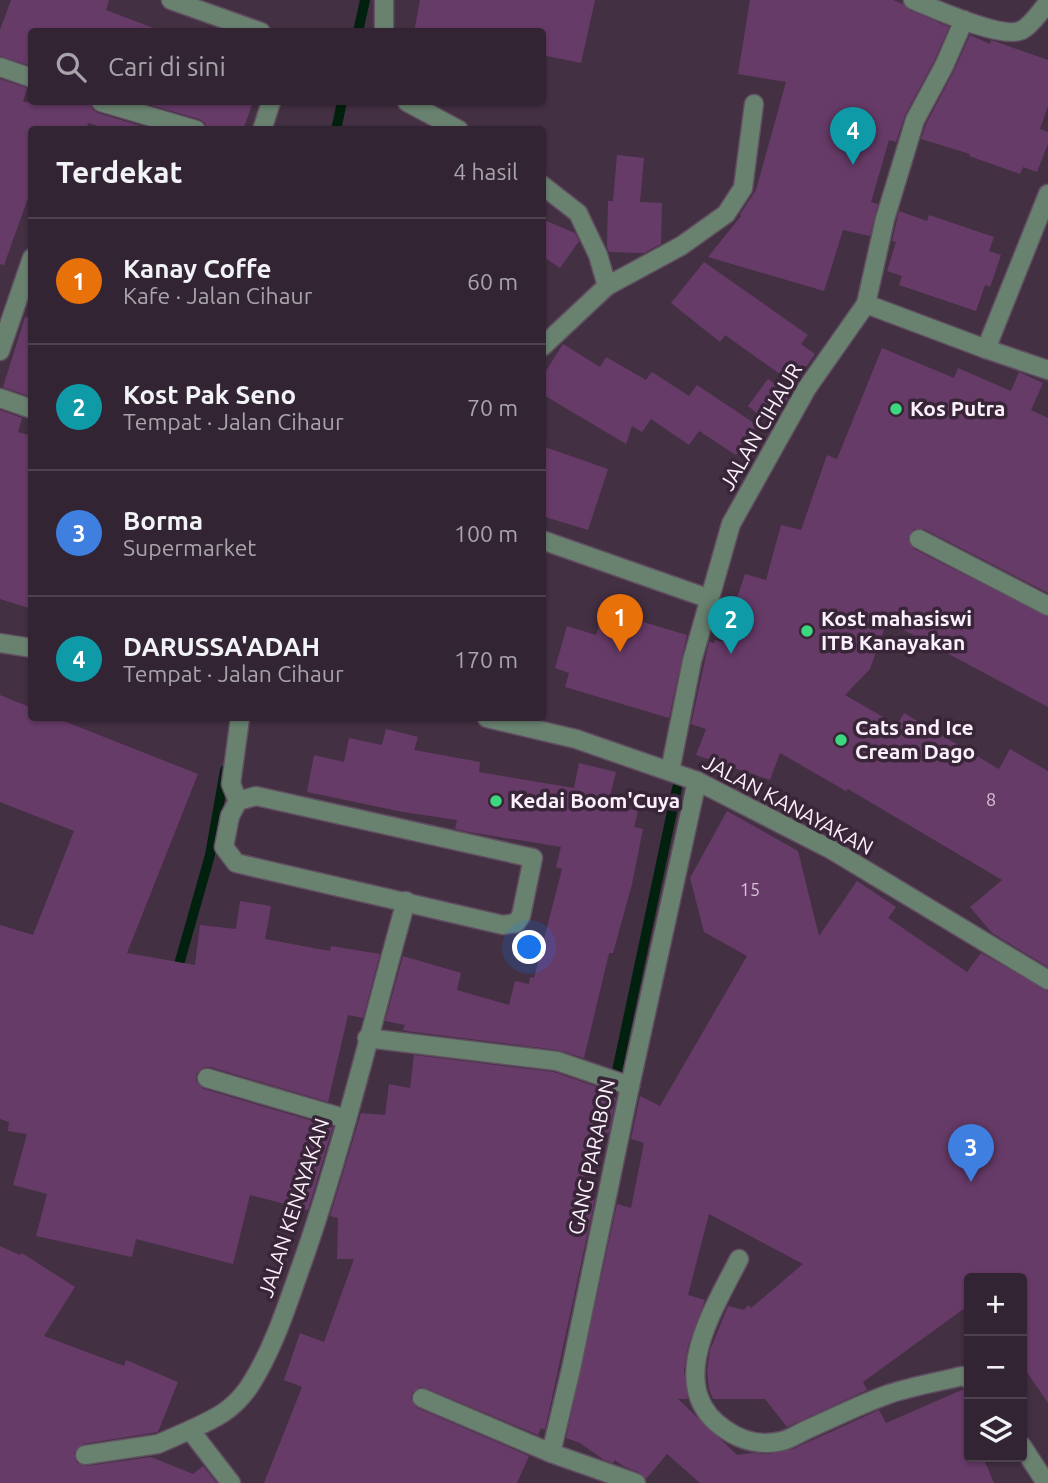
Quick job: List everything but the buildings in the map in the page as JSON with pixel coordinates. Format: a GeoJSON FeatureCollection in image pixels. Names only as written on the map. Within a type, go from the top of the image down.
{"type":"FeatureCollection","features":[{"type":"Feature","properties":{"kind":"street"},"geometry":{"type":"LineString","coordinates":[[171,0],[250,28]]}},
{"type":"Feature","properties":{"kind":"street"},"geometry":{"type":"LineString","coordinates":[[384,0],[384,28]]}},
{"type":"Feature","properties":{"kind":"street"},"geometry":{"type":"LineString","coordinates":[[913,0],[1010,34],[1023,30],[1048,3]]}},
{"type":"Feature","properties":{"kind":"street"},"geometry":{"type":"LineString","coordinates":[[964,20],[944,66],[915,120],[884,219],[866,304],[1048,370]]}},
{"type":"Feature","properties":{"kind":"street"},"geometry":{"type":"LineString","coordinates":[[0,66],[28,76]]}},
{"type":"Feature","properties":{"kind":"street"},"geometry":{"type":"LineString","coordinates":[[546,343],[607,286],[681,246],[726,214],[743,188],[754,104]]}},
{"type":"Feature","properties":{"kind":"street"},"geometry":{"type":"LineString","coordinates":[[111,105],[182,126]]}},
{"type":"Feature","properties":{"kind":"street"},"geometry":{"type":"LineString","coordinates":[[263,126],[270,105]]}},
{"type":"Feature","properties":{"kind":"street"},"geometry":{"type":"LineString","coordinates":[[413,105],[452,126]]}},
{"type":"Feature","properties":{"kind":"street"},"geometry":{"type":"LineString","coordinates":[[546,188],[578,213],[598,255],[607,286]]}},
{"type":"Feature","properties":{"kind":"street"},"geometry":{"type":"LineString","coordinates":[[986,349],[1048,194]]}},
{"type":"Feature","properties":{"kind":"street"},"geometry":{"type":"LineString","coordinates":[[0,351],[28,270]]}},
{"type":"Feature","properties":{"kind":"street","name":"JALAN CIHAUR"},"geometry":{"type":"LineString","coordinates":[[670,771],[692,661],[731,524],[807,388],[866,304]]}},
{"type":"Feature","properties":{"kind":"street"},"geometry":{"type":"LineString","coordinates":[[0,398],[28,408]]}},
{"type":"Feature","properties":{"kind":"street"},"geometry":{"type":"LineString","coordinates":[[919,539],[1048,606]]}},
{"type":"Feature","properties":{"kind":"street"},"geometry":{"type":"LineString","coordinates":[[546,541],[710,599]]}},
{"type":"Feature","properties":{"kind":"street"},"geometry":{"type":"LineString","coordinates":[[0,643],[28,647]]}},
{"type":"Feature","properties":{"kind":"street"},"geometry":{"type":"LineString","coordinates":[[238,801],[231,784],[240,721]]}},
{"type":"Feature","properties":{"kind":"street","name":"JALAN KANAYAKAN"},"geometry":{"type":"LineString","coordinates":[[500,721],[576,739],[697,781],[832,850],[1048,980]]}},
{"type":"Feature","properties":{"kind":"street","name":"GANG PARABON"},"geometry":{"type":"LineString","coordinates":[[551,1453],[697,781]]}},
{"type":"Feature","properties":{"kind":"street"},"geometry":{"type":"LineString","coordinates":[[256,796],[533,858],[521,916],[516,923],[503,925],[236,863],[224,847],[230,816],[238,801],[256,796]]}},
{"type":"Feature","properties":{"kind":"street","name":"JALAN KENAYAKAN"},"geometry":{"type":"LineString","coordinates":[[85,1455],[158,1444],[222,1416],[248,1388],[267,1356],[324,1198],[406,901]]}},
{"type":"Feature","properties":{"kind":"street"},"geometry":{"type":"LineString","coordinates":[[368,1038],[558,1061],[630,1086]]}},
{"type":"Feature","properties":{"kind":"street"},"geometry":{"type":"LineString","coordinates":[[207,1078],[347,1119]]}},
{"type":"Feature","properties":{"kind":"street"},"geometry":{"type":"LineString","coordinates":[[739,1259],[714,1309],[697,1352],[694,1385],[702,1404],[718,1425],[737,1438],[757,1443],[781,1441],[890,1394],[964,1377]]}},
{"type":"Feature","properties":{"kind":"street"},"geometry":{"type":"LineString","coordinates":[[422,1398],[551,1453],[636,1483]]}},
{"type":"Feature","properties":{"kind":"street"},"geometry":{"type":"LineString","coordinates":[[190,1430],[232,1483]]}},
{"type":"Feature","properties":{"kind":"street"},"geometry":{"type":"LineString","coordinates":[[1027,1454],[1046,1483]]}},
{"type":"Feature","properties":{"kind":"waterway"},"geometry":{"type":"LineString","coordinates":[[359,28],[365,0]]}},
{"type":"Feature","properties":{"kind":"waterway"},"geometry":{"type":"LineString","coordinates":[[337,126],[341,105]]}},
{"type":"Feature","properties":{"kind":"waterway"},"geometry":{"type":"LineString","coordinates":[[176,975],[210,855],[225,770]]}},
{"type":"Feature","properties":{"kind":"waterway"},"geometry":{"type":"LineString","coordinates":[[617,1071],[677,788]]}},
{"type":"Feature","properties":{"kind":"place","name":"DARUSSA'ADAH"},"geometry":{"type":"Point","coordinates":[853,165]}},
{"type":"Feature","properties":{"kind":"place","name":"Kos Putra"},"geometry":{"type":"Point","coordinates":[896,409]}},
{"type":"Feature","properties":{"kind":"place","name":"Kost mahasiswi ITB Kanayakan"},"geometry":{"type":"Point","coordinates":[807,631]}},
{"type":"Feature","properties":{"kind":"place","name":"Kanay Coffe"},"geometry":{"type":"Point","coordinates":[620,652]}},
{"type":"Feature","properties":{"kind":"place","name":"Kost Pak Seno"},"geometry":{"type":"Point","coordinates":[731,654]}},
{"type":"Feature","properties":{"kind":"place","name":"Cats and Ice Cream Dago"},"geometry":{"type":"Point","coordinates":[841,740]}},
{"type":"Feature","properties":{"kind":"place","name":"Kedai Boom'Cuya"},"geometry":{"type":"Point","coordinates":[496,801]}},
{"type":"Feature","properties":{"kind":"place","name":"Borma"},"geometry":{"type":"Point","coordinates":[971,1182]}}]}
